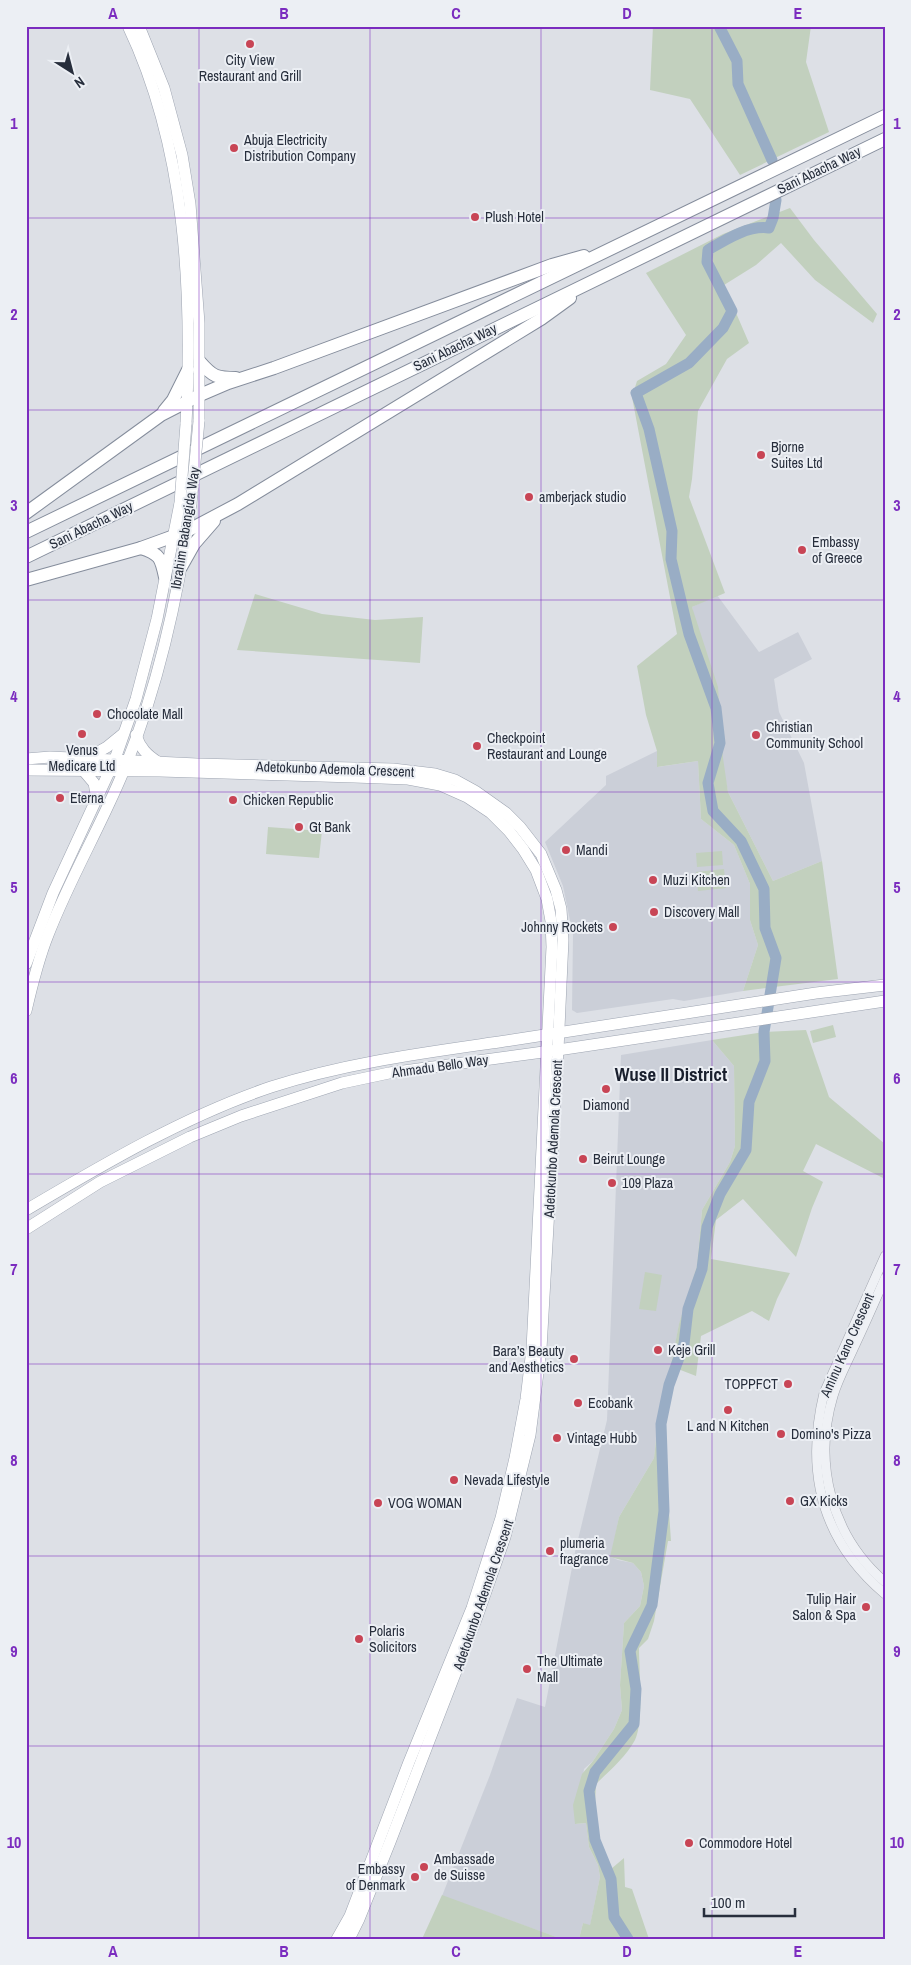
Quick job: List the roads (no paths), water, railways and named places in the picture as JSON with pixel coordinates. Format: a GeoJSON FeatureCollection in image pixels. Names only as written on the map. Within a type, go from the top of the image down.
{"type":"FeatureCollection","features":[{"type":"Feature","properties":{"kind":"highway","name":"Sani Abacha Way"},"geometry":{"type":"LineString","coordinates":[[26,532],[885,116]]}},
{"type":"Feature","properties":{"kind":"highway","name":"Sani Abacha Way"},"geometry":{"type":"LineString","coordinates":[[26,557],[885,138]]}},
{"type":"Feature","properties":{"kind":"highway"},"geometry":{"type":"LineString","coordinates":[[26,512],[161,415],[200,395],[241,378],[552,265],[620,245]]}},
{"type":"Feature","properties":{"kind":"highway"},"geometry":{"type":"LineString","coordinates":[[26,580],[142,548],[187,531],[226,510],[541,319],[594,280]]}},
{"type":"Feature","properties":{"kind":"highway"},"geometry":{"type":"LineString","coordinates":[[200,362],[215,377],[241,378]]}},
{"type":"Feature","properties":{"kind":"highway"},"geometry":{"type":"LineString","coordinates":[[161,415],[173,400],[188,370]]}},
{"type":"Feature","properties":{"kind":"highway"},"geometry":{"type":"LineString","coordinates":[[181,567],[204,531],[226,510]]}},
{"type":"Feature","properties":{"kind":"highway"},"geometry":{"type":"LineString","coordinates":[[142,548],[155,552],[159,557],[166,576]]}},
{"type":"Feature","properties":{"kind":"main road","name":"Ibrahim Babangida Way"},"geometry":{"type":"LineString","coordinates":[[26,1011],[35,973],[48,935],[115,790],[136,735],[164,643],[187,531],[186,424],[188,370],[186,280],[179,206],[170,154],[154,92],[128,26]]}},
{"type":"Feature","properties":{"kind":"main road","name":"Ibrahim Babangida Way"},"geometry":{"type":"LineString","coordinates":[[26,964],[53,893],[115,759],[136,699],[148,656],[174,536],[186,503],[199,421],[200,323],[190,204],[182,155],[164,88],[139,26]]}},
{"type":"Feature","properties":{"kind":"main road"},"geometry":{"type":"LineString","coordinates":[[86,758],[107,748],[124,733]]}},
{"type":"Feature","properties":{"kind":"main road"},"geometry":{"type":"LineString","coordinates":[[136,735],[145,753],[158,762]]}},
{"type":"Feature","properties":{"kind":"main road","name":"Adetokunbo Ademola Crescent"},"geometry":{"type":"LineString","coordinates":[[26,759],[50,757],[115,759],[125,766],[146,771],[408,779],[440,785],[479,804],[500,822],[523,849],[536,870],[547,899],[552,934],[532,1349],[521,1430],[501,1518],[472,1608],[408,1762],[350,1916],[337,1939]]}},
{"type":"Feature","properties":{"kind":"main road","name":"Adetokunbo Ademola Crescent"},"geometry":{"type":"LineString","coordinates":[[26,770],[110,771],[125,766],[158,762],[410,770],[435,774],[455,780],[493,802],[520,827],[549,869],[556,890],[561,909],[563,940],[559,1033],[541,1349],[530,1435],[506,1537],[369,1893],[349,1939]]}},
{"type":"Feature","properties":{"kind":"main road"},"geometry":{"type":"LineString","coordinates":[[83,770],[94,783],[97,800]]}},
{"type":"Feature","properties":{"kind":"main road"},"geometry":{"type":"LineString","coordinates":[[115,790],[131,777],[146,771]]}},
{"type":"Feature","properties":{"kind":"main road","name":"Ahmadu Bello Way"},"geometry":{"type":"LineString","coordinates":[[26,1210],[142,1145],[191,1120],[272,1087],[342,1068],[390,1058],[546,1034],[816,993],[885,985]]}},
{"type":"Feature","properties":{"kind":"main road","name":"Ahmadu Bello Way"},"geometry":{"type":"LineString","coordinates":[[26,1229],[100,1182],[147,1157],[241,1116],[291,1098],[342,1083],[389,1073],[546,1052],[885,1001]]}},
{"type":"Feature","properties":{"kind":"main road"},"geometry":{"type":"LineString","coordinates":[[26,1199],[51,1195]]}},
{"type":"Feature","properties":{"kind":"street","name":"Aminu Kano Crescent"},"geometry":{"type":"LineString","coordinates":[[885,1256],[824,1393],[819,1415],[816,1458],[821,1496],[835,1533],[855,1566],[865,1578],[885,1594]]}},
{"type":"Feature","properties":{"kind":"street","name":"Aminu Kano Crescent"},"geometry":{"type":"LineString","coordinates":[[885,1278],[833,1395],[825,1438],[825,1458],[830,1493],[844,1530],[855,1550],[872,1571],[885,1582]]}},
{"type":"Feature","properties":{"kind":"waterway"},"geometry":{"type":"LineString","coordinates":[[719,26],[737,61],[738,84],[772,160]]}},
{"type":"Feature","properties":{"kind":"waterway"},"geometry":{"type":"LineString","coordinates":[[628,1939],[614,1917],[611,1879],[595,1840],[589,1791],[595,1772],[634,1724],[636,1689],[630,1651],[652,1605],[664,1511],[661,1424],[669,1385],[684,1344],[688,1309],[702,1269],[707,1227],[720,1194],[746,1150],[749,1102],[765,1061],[764,1032],[776,958],[765,928],[764,889],[741,841],[713,811],[708,783],[720,743],[716,708],[689,634],[671,559],[672,531],[649,429],[636,393],[689,363],[723,328],[732,311],[707,262],[708,250],[745,231],[769,228],[776,200]]}},
{"type":"Feature","properties":{"kind":"place","name":"City View Restaurant and Grill"},"geometry":{"type":"Point","coordinates":[250,44]}},
{"type":"Feature","properties":{"kind":"place","name":"Abuja Electricity Distribution Company"},"geometry":{"type":"Point","coordinates":[234,148]}},
{"type":"Feature","properties":{"kind":"place","name":"Plush Hotel"},"geometry":{"type":"Point","coordinates":[475,217]}},
{"type":"Feature","properties":{"kind":"place","name":"Bjorne Suites Ltd"},"geometry":{"type":"Point","coordinates":[761,455]}},
{"type":"Feature","properties":{"kind":"place","name":"amberjack studio"},"geometry":{"type":"Point","coordinates":[529,497]}},
{"type":"Feature","properties":{"kind":"place","name":"Embassy of Greece"},"geometry":{"type":"Point","coordinates":[802,550]}},
{"type":"Feature","properties":{"kind":"place","name":"Chocolate Mall"},"geometry":{"type":"Point","coordinates":[97,714]}},
{"type":"Feature","properties":{"kind":"place","name":"Venus Medicare Ltd"},"geometry":{"type":"Point","coordinates":[82,734]}},
{"type":"Feature","properties":{"kind":"place","name":"Christian Community School"},"geometry":{"type":"Point","coordinates":[756,735]}},
{"type":"Feature","properties":{"kind":"place","name":"Checkpoint Restaurant and Lounge"},"geometry":{"type":"Point","coordinates":[477,746]}},
{"type":"Feature","properties":{"kind":"place","name":"Eterna"},"geometry":{"type":"Point","coordinates":[60,798]}},
{"type":"Feature","properties":{"kind":"place","name":"Chicken Republic"},"geometry":{"type":"Point","coordinates":[233,800]}},
{"type":"Feature","properties":{"kind":"place","name":"Gt Bank"},"geometry":{"type":"Point","coordinates":[299,827]}},
{"type":"Feature","properties":{"kind":"place","name":"Mandi"},"geometry":{"type":"Point","coordinates":[566,850]}},
{"type":"Feature","properties":{"kind":"place","name":"Muzi Kitchen"},"geometry":{"type":"Point","coordinates":[653,880]}},
{"type":"Feature","properties":{"kind":"place","name":"Discovery Mall"},"geometry":{"type":"Point","coordinates":[654,912]}},
{"type":"Feature","properties":{"kind":"place","name":"Johnny Rockets"},"geometry":{"type":"Point","coordinates":[613,927]}},
{"type":"Feature","properties":{"kind":"place","name":"Diamond"},"geometry":{"type":"Point","coordinates":[606,1089]}},
{"type":"Feature","properties":{"kind":"place","name":"Beirut Lounge"},"geometry":{"type":"Point","coordinates":[583,1159]}},
{"type":"Feature","properties":{"kind":"place","name":"109 Plaza"},"geometry":{"type":"Point","coordinates":[612,1183]}},
{"type":"Feature","properties":{"kind":"place","name":"Keje Grill"},"geometry":{"type":"Point","coordinates":[658,1350]}},
{"type":"Feature","properties":{"kind":"place","name":"Bara’s Beauty and Aesthetics"},"geometry":{"type":"Point","coordinates":[574,1359]}},
{"type":"Feature","properties":{"kind":"place","name":"TOPPFCT"},"geometry":{"type":"Point","coordinates":[788,1384]}},
{"type":"Feature","properties":{"kind":"place","name":"Ecobank"},"geometry":{"type":"Point","coordinates":[578,1403]}},
{"type":"Feature","properties":{"kind":"place","name":"L and N Kitchen"},"geometry":{"type":"Point","coordinates":[728,1410]}},
{"type":"Feature","properties":{"kind":"place","name":"Domino's Pizza"},"geometry":{"type":"Point","coordinates":[781,1434]}},
{"type":"Feature","properties":{"kind":"place","name":"Vintage Hubb"},"geometry":{"type":"Point","coordinates":[557,1438]}},
{"type":"Feature","properties":{"kind":"place","name":"Nevada Lifestyle"},"geometry":{"type":"Point","coordinates":[454,1480]}},
{"type":"Feature","properties":{"kind":"place","name":"GX Kicks"},"geometry":{"type":"Point","coordinates":[790,1501]}},
{"type":"Feature","properties":{"kind":"place","name":"VOG WOMAN"},"geometry":{"type":"Point","coordinates":[378,1503]}},
{"type":"Feature","properties":{"kind":"place","name":"plumeria fragrance"},"geometry":{"type":"Point","coordinates":[550,1551]}},
{"type":"Feature","properties":{"kind":"place","name":"Tulip Hair Salon & Spa"},"geometry":{"type":"Point","coordinates":[866,1607]}},
{"type":"Feature","properties":{"kind":"place","name":"Polaris Solicitors"},"geometry":{"type":"Point","coordinates":[359,1639]}},
{"type":"Feature","properties":{"kind":"place","name":"The Ultimate Mall"},"geometry":{"type":"Point","coordinates":[527,1669]}},
{"type":"Feature","properties":{"kind":"place","name":"Commodore Hotel"},"geometry":{"type":"Point","coordinates":[689,1843]}},
{"type":"Feature","properties":{"kind":"place","name":"Ambassade de Suisse"},"geometry":{"type":"Point","coordinates":[424,1867]}},
{"type":"Feature","properties":{"kind":"place","name":"Embassy of Denmark"},"geometry":{"type":"Point","coordinates":[415,1877]}},
{"type":"Feature","properties":{"kind":"district","name":"Wuse II District"},"geometry":{"type":"Point","coordinates":[671,1074]}}]}
